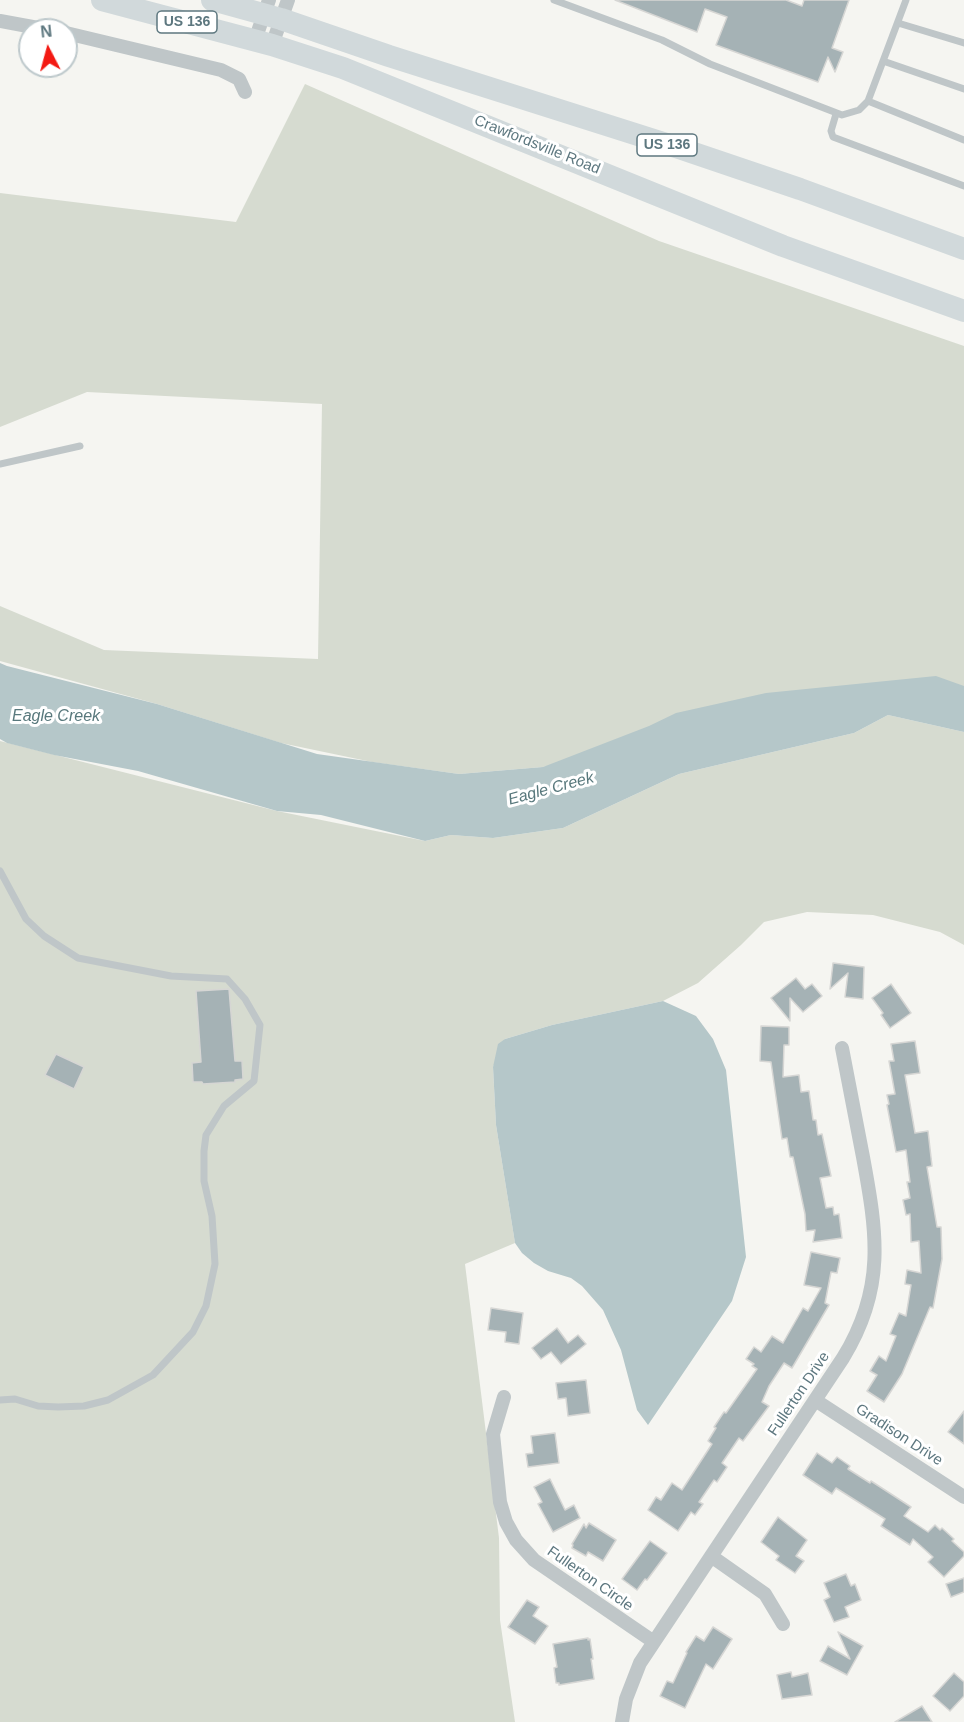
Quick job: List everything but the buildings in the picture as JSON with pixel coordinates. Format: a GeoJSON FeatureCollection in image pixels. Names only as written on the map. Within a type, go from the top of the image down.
{"type":"FeatureCollection","features":[{"type":"Feature","properties":{"kind":"main road","name":"Crawfordsville Road"},"geometry":{"type":"LineString","coordinates":[[102,0],[264,43],[379,82],[777,243],[964,311]]}},
{"type":"Feature","properties":{"kind":"main road","name":"US 136"},"geometry":{"type":"LineString","coordinates":[[212,0],[276,8],[389,56],[699,155],[964,249]]}},
{"type":"Feature","properties":{"kind":"street"},"geometry":{"type":"LineString","coordinates":[[264,43],[276,8]]}},
{"type":"Feature","properties":{"kind":"street"},"geometry":{"type":"LineString","coordinates":[[0,21],[18,24]]}},
{"type":"Feature","properties":{"kind":"street"},"geometry":{"type":"LineString","coordinates":[[78,36],[221,70],[239,79],[245,92]]}},
{"type":"Feature","properties":{"kind":"street","name":"Fullerton Drive"},"geometry":{"type":"LineString","coordinates":[[622,1722],[626,1698],[640,1663],[815,1400],[856,1334],[868,1302],[875,1262],[873,1215],[842,1048]]}},
{"type":"Feature","properties":{"kind":"street","name":"Fullerton Circle"},"geometry":{"type":"LineString","coordinates":[[504,1397],[493,1434],[500,1503],[506,1522],[516,1540],[534,1560],[654,1642]]}},
{"type":"Feature","properties":{"kind":"street","name":"Gradison Drive"},"geometry":{"type":"LineString","coordinates":[[815,1400],[964,1497]]}},
{"type":"Feature","properties":{"kind":"street"},"geometry":{"type":"LineString","coordinates":[[711,1556],[765,1594],[783,1624]]}},
{"type":"Feature","properties":{"kind":"lane"},"geometry":{"type":"LineString","coordinates":[[554,0],[662,40],[710,64],[836,114],[852,113],[868,101],[906,0]]}},
{"type":"Feature","properties":{"kind":"lane"},"geometry":{"type":"LineString","coordinates":[[898,23],[964,43]]}},
{"type":"Feature","properties":{"kind":"lane"},"geometry":{"type":"LineString","coordinates":[[883,61],[964,89]]}},
{"type":"Feature","properties":{"kind":"lane"},"geometry":{"type":"LineString","coordinates":[[868,101],[964,140]]}},
{"type":"Feature","properties":{"kind":"lane"},"geometry":{"type":"LineString","coordinates":[[836,114],[831,131],[833,137],[964,186]]}},
{"type":"Feature","properties":{"kind":"lane"},"geometry":{"type":"LineString","coordinates":[[0,464],[80,446]]}},
{"type":"Feature","properties":{"kind":"lane"},"geometry":{"type":"LineString","coordinates":[[0,871],[26,919],[44,936],[78,958],[171,976],[227,979],[244,999],[260,1025],[254,1081],[224,1106],[206,1136],[204,1181],[212,1216],[215,1264],[206,1306],[194,1332],[153,1375],[108,1400],[84,1406],[58,1407],[38,1406],[15,1399],[0,1400]]}},
{"type":"Feature","properties":{"kind":"shaded area"},"geometry":{"type":"Polygon","coordinates":[[[305,84],[659,241],[964,346],[964,687],[543,767],[459,774],[372,762],[281,743],[157,704],[0,661],[0,606],[104,650],[318,659],[322,404],[87,392],[0,427],[0,193],[236,222],[305,84]]]}},
{"type":"Feature","properties":{"kind":"shaded area"},"geometry":{"type":"Polygon","coordinates":[[[888,715],[964,732],[964,945],[940,932],[873,915],[807,912],[764,922],[698,983],[663,1001],[552,1025],[505,1039],[493,1067],[496,1125],[515,1243],[465,1264],[499,1538],[500,1620],[515,1722],[0,1722],[0,741],[277,811],[425,841],[451,835],[493,838],[563,828],[679,774],[854,733],[888,715]]]}},
{"type":"Feature","properties":{"kind":"water","name":"Eagle Creek"},"geometry":{"type":"Polygon","coordinates":[[[0,663],[157,704],[317,754],[459,774],[543,767],[649,726],[676,713],[766,693],[936,676],[964,686],[964,732],[888,715],[854,733],[679,774],[563,828],[493,838],[451,835],[425,841],[321,815],[277,811],[138,771],[54,755],[7,743],[0,739],[0,663]]]}},
{"type":"Feature","properties":{"kind":"water"},"geometry":{"type":"Polygon","coordinates":[[[663,1001],[696,1016],[713,1039],[726,1070],[746,1257],[732,1301],[648,1425],[637,1410],[621,1350],[603,1310],[582,1286],[571,1278],[548,1271],[534,1263],[522,1253],[515,1243],[496,1125],[493,1067],[498,1044],[505,1039],[552,1025],[663,1001]]]}}]}
